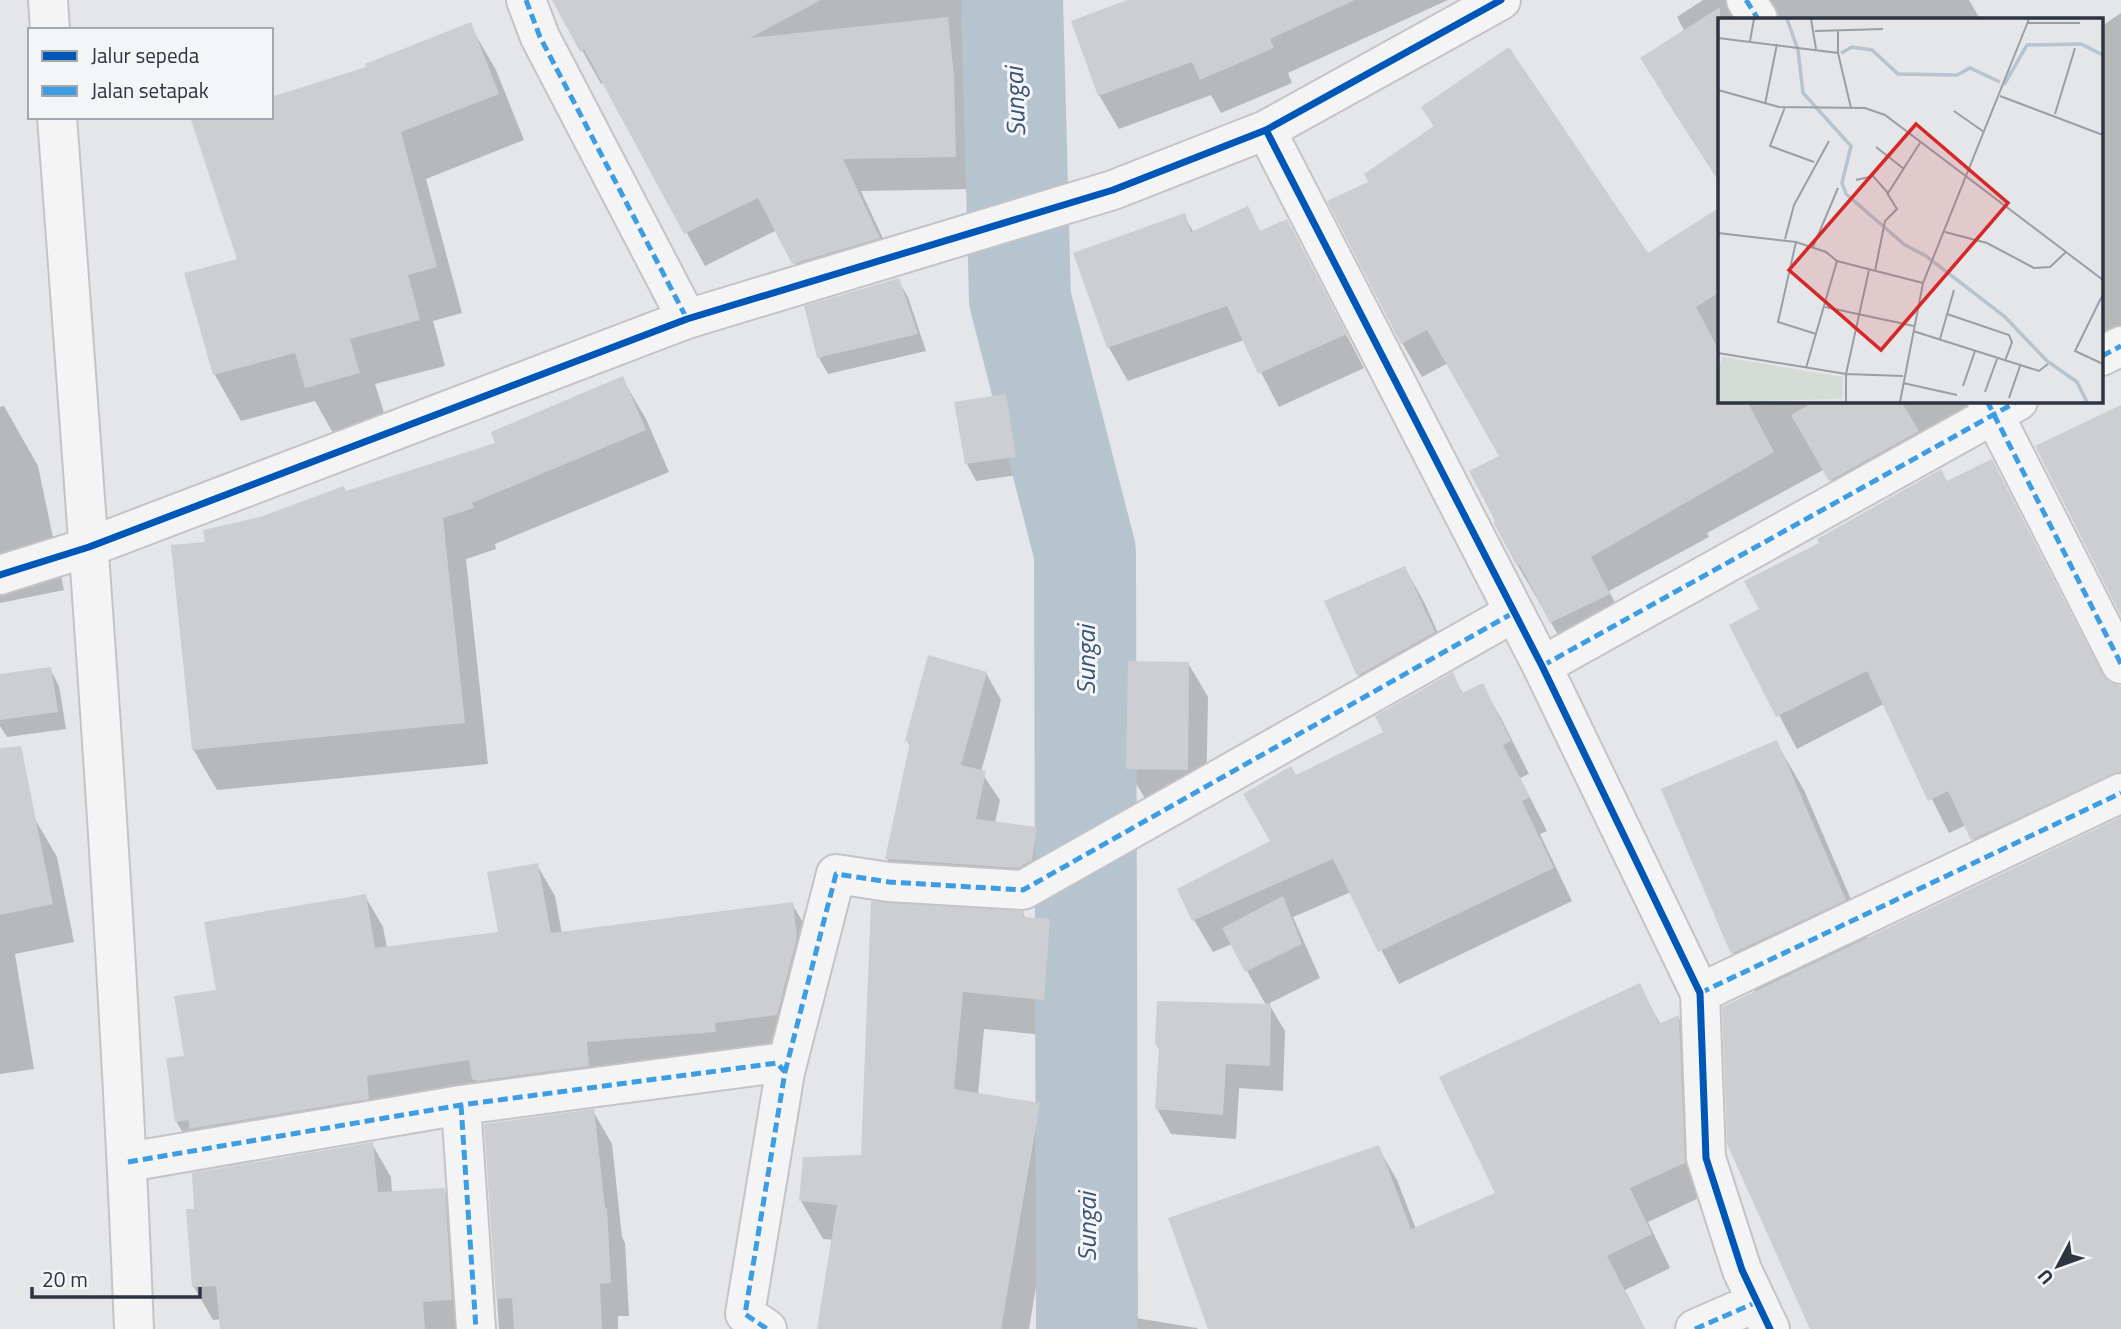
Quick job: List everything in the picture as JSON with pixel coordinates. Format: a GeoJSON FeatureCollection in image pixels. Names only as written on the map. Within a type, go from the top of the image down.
{"type":"FeatureCollection","features":[{"type":"Feature","properties":{"kind":"street"},"geometry":{"type":"LineString","coordinates":[[48,0],[50,28]]}},
{"type":"Feature","properties":{"kind":"street"},"geometry":{"type":"LineString","coordinates":[[526,0],[540,37],[687,319]]}},
{"type":"Feature","properties":{"kind":"street"},"geometry":{"type":"LineString","coordinates":[[0,575],[89,547],[687,319],[1084,200],[1266,130],[1501,0]]}},
{"type":"Feature","properties":{"kind":"street"},"geometry":{"type":"LineString","coordinates":[[1746,0],[1757,18]]}},
{"type":"Feature","properties":{"kind":"street"},"geometry":{"type":"LineString","coordinates":[[57,119],[89,547],[128,1162],[134,1329]]}},
{"type":"Feature","properties":{"kind":"street"},"geometry":{"type":"LineString","coordinates":[[1266,130],[1542,666],[1700,993],[1706,1158],[1742,1270],[1763,1315],[1695,1329]]}},
{"type":"Feature","properties":{"kind":"street"},"geometry":{"type":"LineString","coordinates":[[2104,355],[2121,346]]}},
{"type":"Feature","properties":{"kind":"street"},"geometry":{"type":"LineString","coordinates":[[1542,666],[2000,405],[2121,664]]}},
{"type":"Feature","properties":{"kind":"street"},"geometry":{"type":"LineString","coordinates":[[767,1329],[745,1314],[785,1072],[836,874],[889,882],[1023,890],[1513,613]]}},
{"type":"Feature","properties":{"kind":"street"},"geometry":{"type":"LineString","coordinates":[[1700,993],[2121,793]]}},
{"type":"Feature","properties":{"kind":"street"},"geometry":{"type":"LineString","coordinates":[[128,1162],[461,1105],[778,1063],[785,1072]]}},
{"type":"Feature","properties":{"kind":"street"},"geometry":{"type":"LineString","coordinates":[[461,1105],[476,1329]]}},
{"type":"Feature","properties":{"kind":"building"},"geometry":{"type":"Polygon","coordinates":[[[552,0],[821,0],[750,38],[948,17],[954,76],[956,157],[843,159],[880,238],[792,264],[758,198],[684,234],[584,49],[580,52],[552,0]]]}},
{"type":"Feature","properties":{"kind":"building"},"geometry":{"type":"Polygon","coordinates":[[[1127,0],[1355,0],[1270,39],[1274,48],[1200,80],[1192,62],[1098,96],[1071,21],[1127,0]]]}},
{"type":"Feature","properties":{"kind":"building"},"geometry":{"type":"Polygon","coordinates":[[[1720,7],[1718,180],[1640,58],[1720,7]]]}},
{"type":"Feature","properties":{"kind":"building"},"geometry":{"type":"Polygon","coordinates":[[[471,22],[499,94],[401,132],[437,267],[408,275],[420,320],[350,339],[360,373],[305,388],[295,353],[213,375],[184,273],[237,259],[191,119],[273,119],[273,96],[366,67],[365,64],[471,22]]]}},
{"type":"Feature","properties":{"kind":"building"},"geometry":{"type":"Polygon","coordinates":[[[1509,47],[1648,253],[1718,208],[1718,293],[1696,307],[1718,348],[1718,402],[1748,402],[1774,452],[1591,557],[1610,594],[1550,623],[1520,565],[1517,566],[1494,524],[1494,519],[1469,471],[1499,456],[1427,330],[1401,344],[1327,201],[1368,182],[1364,174],[1434,126],[1421,107],[1509,47]]]}},
{"type":"Feature","properties":{"kind":"building"},"geometry":{"type":"Polygon","coordinates":[[[1248,206],[1260,231],[1287,219],[1347,334],[1258,374],[1227,306],[1107,348],[1073,253],[1185,213],[1191,232],[1248,206]]]}},
{"type":"Feature","properties":{"kind":"building"},"geometry":{"type":"Polygon","coordinates":[[[899,278],[918,334],[817,358],[804,306],[899,278]]]}},
{"type":"Feature","properties":{"kind":"building"},"geometry":{"type":"Polygon","coordinates":[[[623,376],[646,430],[472,503],[474,508],[443,518],[465,723],[192,750],[171,545],[205,542],[203,530],[260,517],[344,486],[346,491],[495,443],[491,432],[623,376]]]}},
{"type":"Feature","properties":{"kind":"building"},"geometry":{"type":"Polygon","coordinates":[[[1006,394],[1016,457],[965,464],[954,402],[1006,394]]]}},
{"type":"Feature","properties":{"kind":"building"},"geometry":{"type":"Polygon","coordinates":[[[1814,402],[1902,402],[1919,431],[1829,481],[1791,415],[1814,402]]]}},
{"type":"Feature","properties":{"kind":"building"},"geometry":{"type":"Polygon","coordinates":[[[2121,405],[2121,616],[2035,446],[2121,405]]]}},
{"type":"Feature","properties":{"kind":"building"},"geometry":{"type":"Polygon","coordinates":[[[1992,459],[2102,674],[2110,683],[2121,686],[2121,771],[1971,840],[1948,791],[1928,801],[1867,671],[1776,717],[1729,625],[1759,609],[1744,581],[1819,543],[1817,539],[1941,469],[1947,481],[1992,459]]]}},
{"type":"Feature","properties":{"kind":"building"},"geometry":{"type":"Polygon","coordinates":[[[1405,566],[1435,632],[1357,676],[1324,601],[1405,566]]]}},
{"type":"Feature","properties":{"kind":"building"},"geometry":{"type":"Polygon","coordinates":[[[928,655],[987,672],[961,765],[986,771],[976,819],[1037,827],[1032,860],[1018,868],[885,859],[910,742],[905,741],[928,655]]]}},
{"type":"Feature","properties":{"kind":"building"},"geometry":{"type":"Polygon","coordinates":[[[1128,661],[1189,662],[1188,770],[1126,769],[1128,661]]]}},
{"type":"Feature","properties":{"kind":"building"},"geometry":{"type":"Polygon","coordinates":[[[51,667],[58,712],[0,720],[0,674],[51,667]]]}},
{"type":"Feature","properties":{"kind":"building"},"geometry":{"type":"Polygon","coordinates":[[[1453,672],[1462,693],[1483,683],[1511,741],[1503,745],[1530,797],[1522,801],[1554,868],[1378,952],[1333,859],[1192,921],[1177,889],[1270,841],[1243,794],[1291,766],[1296,775],[1383,732],[1375,716],[1453,672]]]}},
{"type":"Feature","properties":{"kind":"building"},"geometry":{"type":"Polygon","coordinates":[[[1777,740],[1846,900],[1731,954],[1661,789],[1777,740]]]}},
{"type":"Feature","properties":{"kind":"building"},"geometry":{"type":"Polygon","coordinates":[[[21,746],[53,904],[0,915],[0,748],[21,746]]]}},
{"type":"Feature","properties":{"kind":"building"},"geometry":{"type":"Polygon","coordinates":[[[2121,817],[2121,1329],[1810,1329],[1727,1144],[1722,1007],[2121,817]]]}},
{"type":"Feature","properties":{"kind":"building"},"geometry":{"type":"Polygon","coordinates":[[[538,863],[551,933],[793,902],[797,937],[777,1015],[715,1023],[716,1032],[587,1042],[589,1066],[477,1081],[472,1079],[469,1060],[367,1076],[369,1099],[189,1129],[189,1120],[175,1122],[166,1058],[184,1056],[174,996],[216,990],[204,922],[366,894],[375,948],[498,932],[487,872],[538,863]]]}},
{"type":"Feature","properties":{"kind":"building"},"geometry":{"type":"Polygon","coordinates":[[[1283,896],[1302,944],[1245,972],[1222,928],[1283,896]]]}},
{"type":"Feature","properties":{"kind":"building"},"geometry":{"type":"Polygon","coordinates":[[[871,901],[1024,911],[1023,917],[1050,919],[1044,1000],[963,992],[954,1089],[1040,1103],[1001,1329],[817,1329],[837,1205],[799,1201],[803,1157],[861,1155],[871,901]]]}},
{"type":"Feature","properties":{"kind":"building"},"geometry":{"type":"Polygon","coordinates":[[[1640,983],[1659,1024],[1679,1015],[1685,1163],[1630,1188],[1652,1234],[1607,1256],[1645,1329],[1208,1329],[1168,1218],[1379,1145],[1411,1229],[1495,1193],[1439,1077],[1640,983]]]}},
{"type":"Feature","properties":{"kind":"building"},"geometry":{"type":"Polygon","coordinates":[[[1157,1001],[1271,1004],[1270,1066],[1226,1064],[1223,1115],[1155,1109],[1159,1046],[1155,1045],[1157,1001]]]}},
{"type":"Feature","properties":{"kind":"building"},"geometry":{"type":"Polygon","coordinates":[[[594,1109],[607,1208],[611,1283],[600,1284],[602,1329],[514,1329],[512,1298],[496,1299],[484,1124],[594,1109]]]}},
{"type":"Feature","properties":{"kind":"building"},"geometry":{"type":"Polygon","coordinates":[[[373,1142],[378,1192],[445,1188],[452,1300],[423,1302],[425,1329],[220,1329],[216,1286],[192,1287],[186,1209],[194,1209],[192,1173],[373,1142]]]}},
{"type":"Feature","properties":{"kind":"waterway","name":"Sungai"},"geometry":{"type":"LineString","coordinates":[[1012,0],[1020,299],[1085,552],[1087,1329]]}},
{"type":"Feature","properties":{"kind":"marked path"},"geometry":{"type":"LineString","coordinates":[[526,0],[540,37],[687,319]]}},
{"type":"Feature","properties":{"kind":"marked path"},"geometry":{"type":"LineString","coordinates":[[1746,0],[1757,18]]}},
{"type":"Feature","properties":{"kind":"marked path"},"geometry":{"type":"LineString","coordinates":[[2104,355],[2121,346]]}},
{"type":"Feature","properties":{"kind":"marked path"},"geometry":{"type":"LineString","coordinates":[[1988,402],[2121,664]]}},
{"type":"Feature","properties":{"kind":"marked path"},"geometry":{"type":"LineString","coordinates":[[1542,666],[2016,402]]}},
{"type":"Feature","properties":{"kind":"marked path"},"geometry":{"type":"LineString","coordinates":[[785,1072],[836,874],[889,882],[1023,890],[1513,613]]}},
{"type":"Feature","properties":{"kind":"marked path"},"geometry":{"type":"LineString","coordinates":[[1700,993],[2121,793]]}},
{"type":"Feature","properties":{"kind":"marked path"},"geometry":{"type":"LineString","coordinates":[[128,1162],[461,1105],[777,1063],[785,1072],[745,1314],[767,1329]]}},
{"type":"Feature","properties":{"kind":"marked path"},"geometry":{"type":"LineString","coordinates":[[461,1105],[476,1329]]}},
{"type":"Feature","properties":{"kind":"marked path"},"geometry":{"type":"LineString","coordinates":[[1695,1329],[1757,1302]]}},
{"type":"Feature","properties":{"kind":"cycle path"},"geometry":{"type":"LineString","coordinates":[[0,575],[89,547],[687,319],[1113,190],[1266,130],[1501,0]]}},
{"type":"Feature","properties":{"kind":"cycle path"},"geometry":{"type":"LineString","coordinates":[[1266,130],[1542,666],[1700,993],[1706,1158],[1742,1270],[1770,1329]]}}]}
